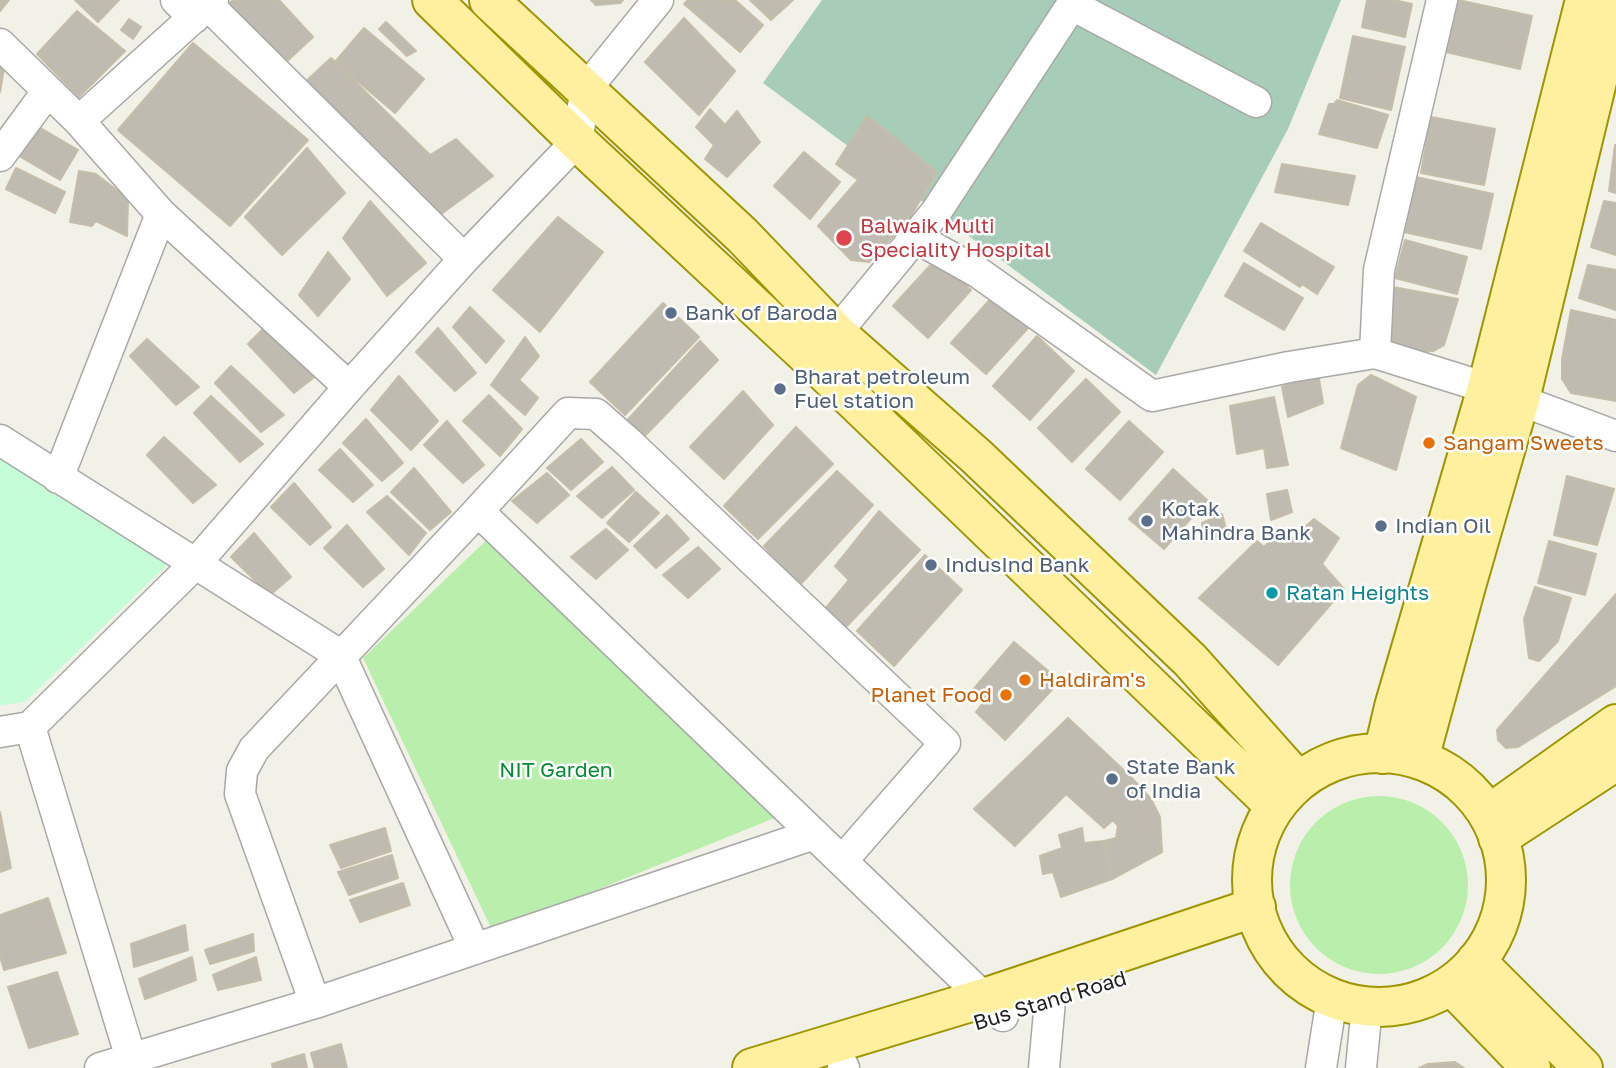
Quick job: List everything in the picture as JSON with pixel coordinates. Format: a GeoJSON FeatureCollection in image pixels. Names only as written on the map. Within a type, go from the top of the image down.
{"type":"FeatureCollection","features":[{"type":"Feature","properties":{"kind":"main road"},"geometry":{"type":"LineString","coordinates":[[432,0],[577,141],[824,347],[1286,794]]}},
{"type":"Feature","properties":{"kind":"main road"},"geometry":{"type":"LineString","coordinates":[[489,0],[742,235],[824,347]]}},
{"type":"Feature","properties":{"kind":"main road"},"geometry":{"type":"LineString","coordinates":[[1503,393],[1585,0]]}},
{"type":"Feature","properties":{"kind":"main road"},"geometry":{"type":"LineString","coordinates":[[1401,756],[1394,707],[1503,393],[1616,3]]}},
{"type":"Feature","properties":{"kind":"main road"},"geometry":{"type":"LineString","coordinates":[[1493,827],[1616,724]]}},
{"type":"Feature","properties":{"kind":"main road"},"geometry":{"type":"LineString","coordinates":[[1373,752],[1401,756],[1458,780],[1493,827],[1504,858],[1505,898],[1490,942],[1465,974],[1420,1002],[1349,1002],[1317,993],[1296,978],[1260,921],[1252,888],[1257,842],[1286,794],[1336,760],[1373,752]]}},
{"type":"Feature","properties":{"kind":"main road"},"geometry":{"type":"LineString","coordinates":[[1493,827],[1616,761]]}},
{"type":"Feature","properties":{"kind":"main road"},"geometry":{"type":"LineString","coordinates":[[752,1068],[993,1007],[1260,921]]}},
{"type":"Feature","properties":{"kind":"main road","name":"Bus Stand Road"},"geometry":{"type":"LineString","coordinates":[[841,1067],[993,1007],[1050,1002],[1260,921]]}},
{"type":"Feature","properties":{"kind":"main road"},"geometry":{"type":"LineString","coordinates":[[1465,974],[1531,1068]]}},
{"type":"Feature","properties":{"kind":"main road"},"geometry":{"type":"LineString","coordinates":[[1465,974],[1583,1068]]}},
{"type":"Feature","properties":{"kind":"street"},"geometry":{"type":"LineString","coordinates":[[0,732],[30,727],[196,563],[464,259],[577,141],[586,89],[658,0]]}},
{"type":"Feature","properties":{"kind":"street"},"geometry":{"type":"LineString","coordinates":[[1375,353],[1379,270],[1442,0]]}},
{"type":"Feature","properties":{"kind":"street"},"geometry":{"type":"LineString","coordinates":[[824,347],[936,212],[1073,3],[1256,102]]}},
{"type":"Feature","properties":{"kind":"street"},"geometry":{"type":"LineString","coordinates":[[79,121],[198,6],[464,259]]}},
{"type":"Feature","properties":{"kind":"street"},"geometry":{"type":"LineString","coordinates":[[0,44],[79,121],[161,214],[349,387]]}},
{"type":"Feature","properties":{"kind":"street"},"geometry":{"type":"LineString","coordinates":[[0,156],[9,130],[47,92]]}},
{"type":"Feature","properties":{"kind":"street"},"geometry":{"type":"LineString","coordinates":[[58,478],[161,214]]}},
{"type":"Feature","properties":{"kind":"street"},"geometry":{"type":"LineString","coordinates":[[915,237],[979,273],[1152,396],[1289,367],[1375,353],[1503,393],[1616,436]]}},
{"type":"Feature","properties":{"kind":"street"},"geometry":{"type":"LineString","coordinates":[[315,1003],[240,794],[242,771],[254,749],[568,413],[596,414],[945,743],[842,861]]}},
{"type":"Feature","properties":{"kind":"street"},"geometry":{"type":"LineString","coordinates":[[0,440],[340,655],[475,949]]}},
{"type":"Feature","properties":{"kind":"street"},"geometry":{"type":"LineString","coordinates":[[478,511],[993,1007]]}},
{"type":"Feature","properties":{"kind":"street"},"geometry":{"type":"LineString","coordinates":[[30,727],[132,1063]]}},
{"type":"Feature","properties":{"kind":"street"},"geometry":{"type":"LineString","coordinates":[[100,1068],[132,1063],[814,834]]}},
{"type":"Feature","properties":{"kind":"street"},"geometry":{"type":"LineString","coordinates":[[1044,1068],[1050,1002]]}},
{"type":"Feature","properties":{"kind":"street"},"geometry":{"type":"LineString","coordinates":[[1321,1068],[1349,1002]]}},
{"type":"Feature","properties":{"kind":"street"},"geometry":{"type":"LineString","coordinates":[[1349,1002],[1361,1068]]}},
{"type":"Feature","properties":{"kind":"green space"},"geometry":{"type":"Polygon","coordinates":[[[822,0],[1341,0],[1288,129],[1156,375],[763,83],[822,0]]]}},
{"type":"Feature","properties":{"kind":"green space"},"geometry":{"type":"Polygon","coordinates":[[[0,452],[169,563],[25,702],[0,705],[0,452]]]}},
{"type":"Feature","properties":{"kind":"green space","name":"NIT Garden"},"geometry":{"type":"Polygon","coordinates":[[[497,530],[777,817],[493,932],[363,658],[497,530]]]}},
{"type":"Feature","properties":{"kind":"green space"},"geometry":{"type":"Polygon","coordinates":[[[1379,796],[1413,803],[1442,822],[1461,851],[1468,885],[1461,919],[1442,948],[1413,967],[1379,974],[1345,967],[1316,948],[1297,919],[1290,885],[1297,851],[1316,822],[1345,803],[1379,796]]]}},
{"type":"Feature","properties":{"kind":"building"},"geometry":{"type":"Polygon","coordinates":[[[0,0],[9,0],[0,11],[0,0]]]}},
{"type":"Feature","properties":{"kind":"building"},"geometry":{"type":"Polygon","coordinates":[[[75,0],[119,0],[98,22],[75,0]]]}},
{"type":"Feature","properties":{"kind":"building"},"geometry":{"type":"Polygon","coordinates":[[[233,0],[279,0],[313,37],[284,64],[224,9],[233,0]]]}},
{"type":"Feature","properties":{"kind":"building"},"geometry":{"type":"Polygon","coordinates":[[[591,0],[623,0],[620,3],[596,5],[591,0]]]}},
{"type":"Feature","properties":{"kind":"building"},"geometry":{"type":"Polygon","coordinates":[[[688,0],[735,0],[763,25],[740,52],[684,4],[688,0]]]}},
{"type":"Feature","properties":{"kind":"building"},"geometry":{"type":"Polygon","coordinates":[[[750,0],[793,0],[771,20],[750,0]]]}},
{"type":"Feature","properties":{"kind":"building"},"geometry":{"type":"Polygon","coordinates":[[[1367,0],[1394,0],[1412,4],[1405,37],[1362,27],[1367,0]]]}},
{"type":"Feature","properties":{"kind":"building"},"geometry":{"type":"Polygon","coordinates":[[[1458,0],[1532,16],[1520,69],[1446,52],[1458,0]]]}},
{"type":"Feature","properties":{"kind":"building"},"geometry":{"type":"Polygon","coordinates":[[[77,11],[125,51],[79,97],[37,54],[77,11]]]}},
{"type":"Feature","properties":{"kind":"building"},"geometry":{"type":"Polygon","coordinates":[[[684,18],[735,71],[699,115],[645,62],[684,18]]]}},
{"type":"Feature","properties":{"kind":"building"},"geometry":{"type":"Polygon","coordinates":[[[129,19],[141,27],[133,39],[121,30],[129,19]]]}},
{"type":"Feature","properties":{"kind":"building"},"geometry":{"type":"Polygon","coordinates":[[[386,22],[416,51],[407,56],[379,29],[386,22]]]}},
{"type":"Feature","properties":{"kind":"building"},"geometry":{"type":"Polygon","coordinates":[[[364,28],[424,79],[395,113],[335,62],[364,28]]]}},
{"type":"Feature","properties":{"kind":"building"},"geometry":{"type":"Polygon","coordinates":[[[1353,36],[1405,47],[1391,110],[1340,98],[1353,36]]]}},
{"type":"Feature","properties":{"kind":"building"},"geometry":{"type":"Polygon","coordinates":[[[193,43],[308,140],[230,226],[118,130],[193,43]]]}},
{"type":"Feature","properties":{"kind":"building"},"geometry":{"type":"Polygon","coordinates":[[[331,58],[430,155],[456,139],[493,176],[440,215],[304,83],[331,58]]]}},
{"type":"Feature","properties":{"kind":"building"},"geometry":{"type":"Polygon","coordinates":[[[0,61],[5,62],[0,92],[0,61]]]}},
{"type":"Feature","properties":{"kind":"building"},"geometry":{"type":"Polygon","coordinates":[[[1337,100],[1388,115],[1377,148],[1319,134],[1329,104],[1334,104],[1337,100]]]}},
{"type":"Feature","properties":{"kind":"building"},"geometry":{"type":"Polygon","coordinates":[[[710,109],[725,125],[737,111],[760,142],[727,177],[705,159],[714,145],[696,127],[710,109]]]}},
{"type":"Feature","properties":{"kind":"building"},"geometry":{"type":"Polygon","coordinates":[[[867,116],[937,172],[909,219],[869,262],[851,260],[818,226],[858,180],[836,164],[867,116]]]}},
{"type":"Feature","properties":{"kind":"building"},"geometry":{"type":"Polygon","coordinates":[[[1431,117],[1495,129],[1484,185],[1421,173],[1431,117]]]}},
{"type":"Feature","properties":{"kind":"building"},"geometry":{"type":"Polygon","coordinates":[[[32,123],[78,150],[60,180],[14,153],[32,123]]]}},
{"type":"Feature","properties":{"kind":"building"},"geometry":{"type":"Polygon","coordinates":[[[1616,145],[1616,193],[1609,191],[1616,145]]]}},
{"type":"Feature","properties":{"kind":"building"},"geometry":{"type":"Polygon","coordinates":[[[307,148],[345,193],[282,255],[245,217],[307,148]]]}},
{"type":"Feature","properties":{"kind":"building"},"geometry":{"type":"Polygon","coordinates":[[[804,152],[840,182],[810,219],[774,186],[804,152]]]}},
{"type":"Feature","properties":{"kind":"building"},"geometry":{"type":"Polygon","coordinates":[[[1282,164],[1355,176],[1348,205],[1275,192],[1282,164]]]}},
{"type":"Feature","properties":{"kind":"building"},"geometry":{"type":"Polygon","coordinates":[[[16,168],[65,192],[55,213],[6,189],[16,168]]]}},
{"type":"Feature","properties":{"kind":"building"},"geometry":{"type":"Polygon","coordinates":[[[79,171],[96,174],[128,199],[127,236],[96,221],[92,226],[70,222],[79,171]]]}},
{"type":"Feature","properties":{"kind":"building"},"geometry":{"type":"Polygon","coordinates":[[[1416,177],[1493,194],[1481,249],[1404,232],[1416,177]]]}},
{"type":"Feature","properties":{"kind":"building"},"geometry":{"type":"Polygon","coordinates":[[[370,201],[426,263],[387,296],[343,238],[370,201]]]}},
{"type":"Feature","properties":{"kind":"building"},"geometry":{"type":"Polygon","coordinates":[[[1604,201],[1616,203],[1616,255],[1591,247],[1604,201]]]}},
{"type":"Feature","properties":{"kind":"building"},"geometry":{"type":"Polygon","coordinates":[[[558,217],[603,252],[540,332],[493,290],[558,217]]]}},
{"type":"Feature","properties":{"kind":"building"},"geometry":{"type":"Polygon","coordinates":[[[1261,223],[1334,267],[1317,294],[1302,284],[1300,287],[1244,251],[1261,223]]]}},
{"type":"Feature","properties":{"kind":"building"},"geometry":{"type":"Polygon","coordinates":[[[1405,240],[1467,257],[1457,294],[1395,278],[1405,240]]]}},
{"type":"Feature","properties":{"kind":"building"},"geometry":{"type":"Polygon","coordinates":[[[328,252],[350,279],[318,316],[299,295],[328,252]]]}},
{"type":"Feature","properties":{"kind":"building"},"geometry":{"type":"Polygon","coordinates":[[[936,259],[971,290],[928,338],[893,306],[936,259]]]}},
{"type":"Feature","properties":{"kind":"building"},"geometry":{"type":"Polygon","coordinates":[[[1244,263],[1303,298],[1284,330],[1225,296],[1244,263]]]}},
{"type":"Feature","properties":{"kind":"building"},"geometry":{"type":"Polygon","coordinates":[[[1588,265],[1616,270],[1616,310],[1579,298],[1588,265]]]}},
{"type":"Feature","properties":{"kind":"building"},"geometry":{"type":"Polygon","coordinates":[[[1393,287],[1458,299],[1444,345],[1433,351],[1416,351],[1390,342],[1393,287]]]}},
{"type":"Feature","properties":{"kind":"building"},"geometry":{"type":"Polygon","coordinates":[[[994,295],[1029,327],[986,374],[951,343],[994,295]]]}},
{"type":"Feature","properties":{"kind":"building"},"geometry":{"type":"Polygon","coordinates":[[[663,303],[699,337],[625,415],[590,382],[663,303]]]}},
{"type":"Feature","properties":{"kind":"building"},"geometry":{"type":"Polygon","coordinates":[[[470,307],[504,341],[486,363],[453,327],[470,307]]]}},
{"type":"Feature","properties":{"kind":"building"},"geometry":{"type":"Polygon","coordinates":[[[1571,310],[1616,320],[1616,401],[1571,393],[1562,379],[1562,359],[1571,310]]]}},
{"type":"Feature","properties":{"kind":"building"},"geometry":{"type":"Polygon","coordinates":[[[265,327],[317,375],[294,393],[248,344],[265,327]]]}},
{"type":"Feature","properties":{"kind":"building"},"geometry":{"type":"Polygon","coordinates":[[[438,328],[476,373],[455,391],[416,352],[438,328]]]}},
{"type":"Feature","properties":{"kind":"building"},"geometry":{"type":"Polygon","coordinates":[[[1037,336],[1074,371],[1030,420],[993,386],[1037,336]]]}},
{"type":"Feature","properties":{"kind":"building"},"geometry":{"type":"Polygon","coordinates":[[[525,337],[539,356],[519,380],[538,398],[525,415],[491,385],[525,337]]]}},
{"type":"Feature","properties":{"kind":"building"},"geometry":{"type":"Polygon","coordinates":[[[147,339],[199,387],[176,405],[130,356],[147,339]]]}},
{"type":"Feature","properties":{"kind":"building"},"geometry":{"type":"Polygon","coordinates":[[[700,341],[718,360],[638,443],[621,427],[700,341]]]}},
{"type":"Feature","properties":{"kind":"building"},"geometry":{"type":"Polygon","coordinates":[[[231,366],[284,415],[261,432],[215,383],[231,366]]]}},
{"type":"Feature","properties":{"kind":"building"},"geometry":{"type":"Polygon","coordinates":[[[1318,373],[1323,403],[1288,417],[1282,387],[1318,373]]]}},
{"type":"Feature","properties":{"kind":"building"},"geometry":{"type":"Polygon","coordinates":[[[1371,375],[1416,397],[1396,470],[1341,448],[1358,385],[1371,375]]]}},
{"type":"Feature","properties":{"kind":"building"},"geometry":{"type":"Polygon","coordinates":[[[399,376],[438,421],[411,450],[371,410],[399,376]]]}},
{"type":"Feature","properties":{"kind":"building"},"geometry":{"type":"Polygon","coordinates":[[[1086,379],[1120,412],[1072,462],[1038,428],[1086,379]]]}},
{"type":"Feature","properties":{"kind":"building"},"geometry":{"type":"Polygon","coordinates":[[[743,391],[773,425],[724,479],[690,447],[743,391]]]}},
{"type":"Feature","properties":{"kind":"building"},"geometry":{"type":"Polygon","coordinates":[[[489,395],[522,429],[500,456],[463,421],[489,395]]]}},
{"type":"Feature","properties":{"kind":"building"},"geometry":{"type":"Polygon","coordinates":[[[211,396],[263,444],[240,462],[194,413],[211,396]]]}},
{"type":"Feature","properties":{"kind":"building"},"geometry":{"type":"Polygon","coordinates":[[[1274,397],[1288,465],[1267,468],[1264,448],[1237,454],[1230,406],[1274,397]]]}},
{"type":"Feature","properties":{"kind":"building"},"geometry":{"type":"Polygon","coordinates":[[[366,419],[403,463],[382,481],[343,443],[366,419]]]}},
{"type":"Feature","properties":{"kind":"building"},"geometry":{"type":"Polygon","coordinates":[[[447,421],[484,465],[463,483],[424,445],[447,421]]]}},
{"type":"Feature","properties":{"kind":"building"},"geometry":{"type":"Polygon","coordinates":[[[1129,421],[1163,452],[1120,500],[1086,469],[1129,421]]]}},
{"type":"Feature","properties":{"kind":"building"},"geometry":{"type":"Polygon","coordinates":[[[796,427],[833,464],[758,539],[724,506],[796,427]]]}},
{"type":"Feature","properties":{"kind":"building"},"geometry":{"type":"Polygon","coordinates":[[[164,437],[216,485],[193,503],[147,455],[164,437]]]}},
{"type":"Feature","properties":{"kind":"building"},"geometry":{"type":"Polygon","coordinates":[[[581,439],[603,462],[571,490],[547,468],[581,439]]]}},
{"type":"Feature","properties":{"kind":"building"},"geometry":{"type":"Polygon","coordinates":[[[340,449],[373,485],[353,502],[319,470],[340,449]]]}},
{"type":"Feature","properties":{"kind":"building"},"geometry":{"type":"Polygon","coordinates":[[[612,467],[634,490],[602,518],[577,496],[612,467]]]}},
{"type":"Feature","properties":{"kind":"building"},"geometry":{"type":"Polygon","coordinates":[[[414,468],[451,512],[430,530],[391,492],[414,468]]]}},
{"type":"Feature","properties":{"kind":"building"},"geometry":{"type":"Polygon","coordinates":[[[1173,469],[1207,500],[1164,549],[1129,519],[1173,469]]]}},
{"type":"Feature","properties":{"kind":"building"},"geometry":{"type":"Polygon","coordinates":[[[837,471],[873,505],[799,586],[764,546],[837,471]]]}},
{"type":"Feature","properties":{"kind":"building"},"geometry":{"type":"Polygon","coordinates":[[[547,473],[569,495],[537,523],[512,501],[547,473]]]}},
{"type":"Feature","properties":{"kind":"building"},"geometry":{"type":"Polygon","coordinates":[[[1567,476],[1614,489],[1597,545],[1554,535],[1567,476]]]}},
{"type":"Feature","properties":{"kind":"building"},"geometry":{"type":"Polygon","coordinates":[[[294,483],[331,527],[310,545],[271,507],[294,483]]]}},
{"type":"Feature","properties":{"kind":"building"},"geometry":{"type":"Polygon","coordinates":[[[1287,490],[1292,512],[1271,520],[1267,494],[1287,490]]]}},
{"type":"Feature","properties":{"kind":"building"},"geometry":{"type":"Polygon","coordinates":[[[636,492],[659,513],[629,542],[607,523],[636,492]]]}},
{"type":"Feature","properties":{"kind":"building"},"geometry":{"type":"Polygon","coordinates":[[[387,496],[426,533],[409,555],[367,512],[387,496]]]}},
{"type":"Feature","properties":{"kind":"building"},"geometry":{"type":"Polygon","coordinates":[[[879,511],[920,550],[844,629],[825,609],[849,580],[835,566],[879,511]]]}},
{"type":"Feature","properties":{"kind":"building"},"geometry":{"type":"Polygon","coordinates":[[[1222,514],[1228,536],[1204,542],[1202,523],[1222,514]]]}},
{"type":"Feature","properties":{"kind":"building"},"geometry":{"type":"Polygon","coordinates":[[[667,515],[689,539],[656,568],[634,546],[667,515]]]}},
{"type":"Feature","properties":{"kind":"building","name":"Ratan Heights"},"geometry":{"type":"Polygon","coordinates":[[[1314,519],[1339,538],[1322,564],[1344,589],[1278,665],[1199,598],[1257,541],[1264,547],[1277,533],[1285,545],[1314,519]]]}},
{"type":"Feature","properties":{"kind":"building"},"geometry":{"type":"Polygon","coordinates":[[[347,525],[384,569],[363,587],[324,548],[347,525]]]}},
{"type":"Feature","properties":{"kind":"building"},"geometry":{"type":"Polygon","coordinates":[[[606,529],[628,550],[596,579],[571,557],[606,529]]]}},
{"type":"Feature","properties":{"kind":"building"},"geometry":{"type":"Polygon","coordinates":[[[254,533],[291,577],[270,595],[231,557],[254,533]]]}},
{"type":"Feature","properties":{"kind":"building"},"geometry":{"type":"Polygon","coordinates":[[[1549,541],[1596,554],[1585,595],[1538,583],[1549,541]]]}},
{"type":"Feature","properties":{"kind":"building"},"geometry":{"type":"Polygon","coordinates":[[[698,547],[720,569],[688,598],[663,575],[698,547]]]}},
{"type":"Feature","properties":{"kind":"building"},"geometry":{"type":"Polygon","coordinates":[[[925,555],[962,590],[894,666],[857,631],[925,555]]]}},
{"type":"Feature","properties":{"kind":"building"},"geometry":{"type":"Polygon","coordinates":[[[1535,587],[1571,598],[1558,641],[1539,661],[1529,658],[1524,619],[1535,587]]]}},
{"type":"Feature","properties":{"kind":"building"},"geometry":{"type":"Polygon","coordinates":[[[1616,594],[1616,686],[1518,747],[1506,748],[1498,740],[1497,730],[1616,594]]]}},
{"type":"Feature","properties":{"kind":"building"},"geometry":{"type":"Polygon","coordinates":[[[1014,642],[1060,681],[1005,740],[976,712],[983,703],[971,692],[1014,642]]]}},
{"type":"Feature","properties":{"kind":"building"},"geometry":{"type":"Polygon","coordinates":[[[1068,718],[1130,776],[1151,799],[1160,817],[1162,852],[1112,879],[1104,841],[1116,838],[1118,826],[1113,820],[1104,828],[1066,794],[1015,846],[974,809],[1068,718]]]}},
{"type":"Feature","properties":{"kind":"building"},"geometry":{"type":"Polygon","coordinates":[[[0,812],[11,868],[0,872],[0,812]]]}},
{"type":"Feature","properties":{"kind":"building"},"geometry":{"type":"Polygon","coordinates":[[[385,828],[391,851],[341,868],[330,845],[385,828]]]}},
{"type":"Feature","properties":{"kind":"building"},"geometry":{"type":"Polygon","coordinates":[[[1082,828],[1084,843],[1104,841],[1112,879],[1061,897],[1053,872],[1043,874],[1040,856],[1062,848],[1059,835],[1082,828]]]}},
{"type":"Feature","properties":{"kind":"building"},"geometry":{"type":"Polygon","coordinates":[[[392,855],[398,878],[349,895],[338,872],[392,855]]]}},
{"type":"Feature","properties":{"kind":"building"},"geometry":{"type":"Polygon","coordinates":[[[403,883],[410,905],[360,922],[350,900],[403,883]]]}},
{"type":"Feature","properties":{"kind":"building"},"geometry":{"type":"Polygon","coordinates":[[[48,898],[66,953],[4,970],[0,956],[0,915],[48,898]]]}},
{"type":"Feature","properties":{"kind":"building"},"geometry":{"type":"Polygon","coordinates":[[[185,925],[188,950],[134,967],[131,944],[185,925]]]}},
{"type":"Feature","properties":{"kind":"building"},"geometry":{"type":"Polygon","coordinates":[[[253,934],[254,951],[210,964],[205,950],[253,934]]]}},
{"type":"Feature","properties":{"kind":"building"},"geometry":{"type":"Polygon","coordinates":[[[192,957],[196,980],[145,999],[139,979],[192,957]]]}},
{"type":"Feature","properties":{"kind":"building"},"geometry":{"type":"Polygon","coordinates":[[[256,957],[261,980],[218,990],[213,975],[256,957]]]}},
{"type":"Feature","properties":{"kind":"building"},"geometry":{"type":"Polygon","coordinates":[[[57,972],[78,1034],[29,1048],[8,987],[57,972]]]}},
{"type":"Feature","properties":{"kind":"building"},"geometry":{"type":"Polygon","coordinates":[[[341,1044],[347,1068],[315,1068],[311,1053],[341,1044]]]}},
{"type":"Feature","properties":{"kind":"building"},"geometry":{"type":"Polygon","coordinates":[[[304,1054],[307,1068],[273,1068],[272,1064],[304,1054]]]}},
{"type":"Feature","properties":{"kind":"building"},"geometry":{"type":"Polygon","coordinates":[[[1455,1062],[1464,1068],[1419,1068],[1428,1064],[1455,1062]]]}},
{"type":"Feature","properties":{"kind":"place","name":"Balwaik Multi Speciality Hospital"},"geometry":{"type":"Point","coordinates":[844,238]}},
{"type":"Feature","properties":{"kind":"place","name":"Bank of Baroda"},"geometry":{"type":"Point","coordinates":[671,313]}},
{"type":"Feature","properties":{"kind":"place","name":"Bharat petroleum Fuel station"},"geometry":{"type":"Point","coordinates":[780,389]}},
{"type":"Feature","properties":{"kind":"place","name":"Sangam Sweets"},"geometry":{"type":"Point","coordinates":[1429,443]}},
{"type":"Feature","properties":{"kind":"place","name":"Kotak Mahindra Bank"},"geometry":{"type":"Point","coordinates":[1147,521]}},
{"type":"Feature","properties":{"kind":"place","name":"Indian Oil"},"geometry":{"type":"Point","coordinates":[1381,526]}},
{"type":"Feature","properties":{"kind":"place","name":"IndusInd Bank"},"geometry":{"type":"Point","coordinates":[931,565]}},
{"type":"Feature","properties":{"kind":"place","name":"Ratan Heights"},"geometry":{"type":"Point","coordinates":[1272,593]}},
{"type":"Feature","properties":{"kind":"place","name":"Haldiram's"},"geometry":{"type":"Point","coordinates":[1025,680]}},
{"type":"Feature","properties":{"kind":"place","name":"Planet Food"},"geometry":{"type":"Point","coordinates":[1006,695]}},
{"type":"Feature","properties":{"kind":"place","name":"State Bank of India"},"geometry":{"type":"Point","coordinates":[1112,779]}}]}
